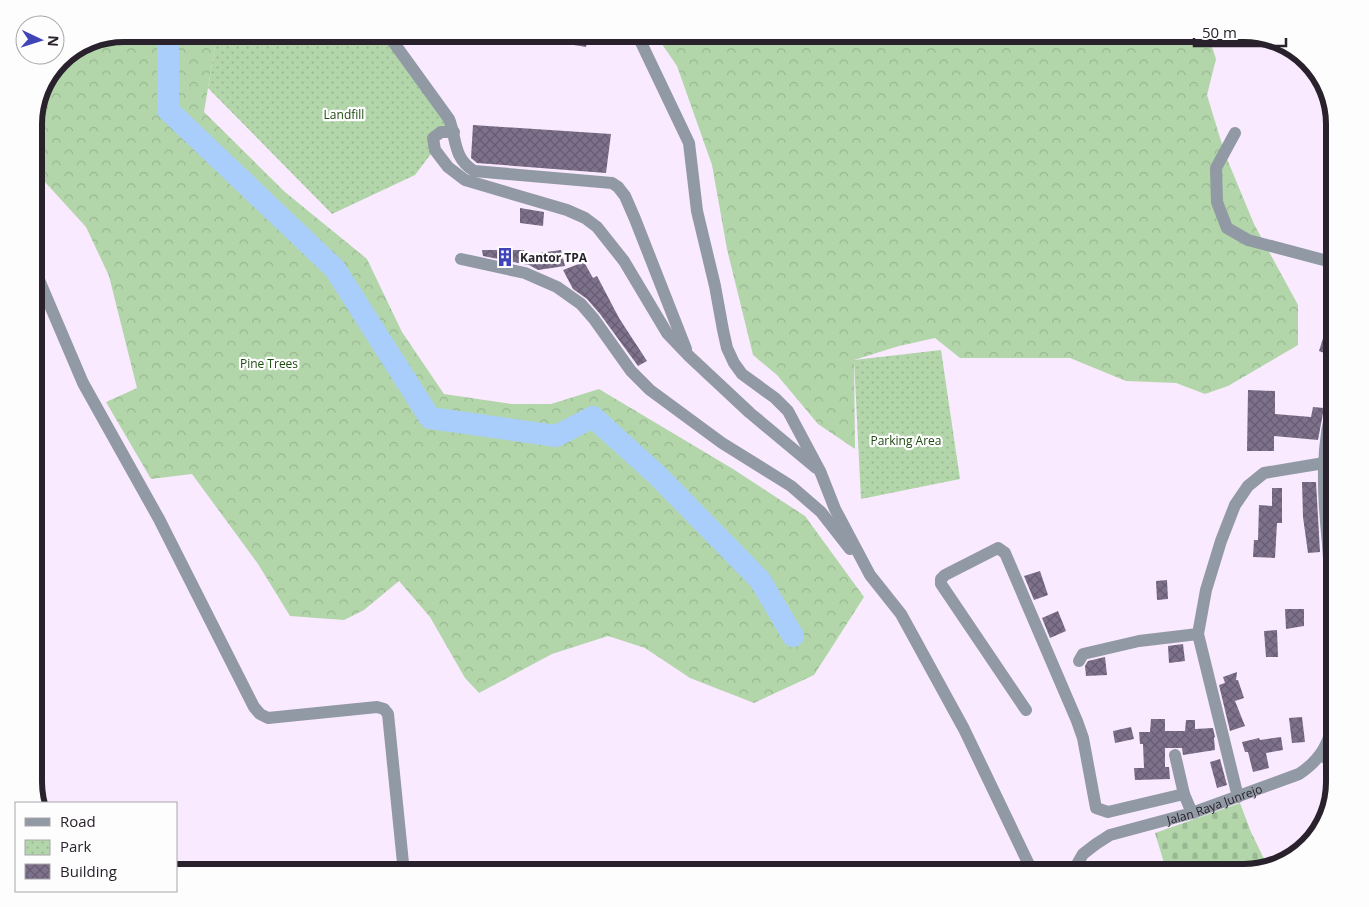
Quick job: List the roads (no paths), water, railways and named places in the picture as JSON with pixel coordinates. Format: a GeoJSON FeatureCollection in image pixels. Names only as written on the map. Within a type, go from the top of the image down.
{"type":"FeatureCollection","features":[{"type":"Feature","properties":{"kind":"street"},"geometry":{"type":"LineString","coordinates":[[392,42],[449,119],[460,160],[474,171],[612,183],[618,187],[625,196],[635,219],[689,356]]}},
{"type":"Feature","properties":{"kind":"street"},"geometry":{"type":"LineString","coordinates":[[642,42],[689,143],[698,211],[727,348],[742,374],[775,398],[788,411],[820,471],[835,509],[870,576]]}},
{"type":"Feature","properties":{"kind":"street"},"geometry":{"type":"LineString","coordinates":[[454,132],[440,132],[433,138],[435,150],[448,167],[465,180],[567,210],[585,218],[597,227],[624,261],[668,333],[689,356],[750,413],[820,471]]}},
{"type":"Feature","properties":{"kind":"street"},"geometry":{"type":"LineString","coordinates":[[1235,133],[1216,168],[1217,202],[1227,228],[1248,240],[1326,262]]}},
{"type":"Feature","properties":{"kind":"street"},"geometry":{"type":"LineString","coordinates":[[461,259],[525,272],[557,287],[581,304],[631,371],[650,390],[722,443],[791,486],[821,512],[901,614],[964,728],[1029,864]]}},
{"type":"Feature","properties":{"kind":"street"},"geometry":{"type":"LineString","coordinates":[[43,289],[84,383],[159,519],[254,707],[260,714],[268,718],[377,707],[384,709],[388,714],[403,864]]}},
{"type":"Feature","properties":{"kind":"street"},"geometry":{"type":"LineString","coordinates":[[1326,433],[1324,463],[1324,501],[1326,512]]}},
{"type":"Feature","properties":{"kind":"street"},"geometry":{"type":"LineString","coordinates":[[1238,797],[1198,634],[1206,590],[1221,541],[1235,505],[1248,486],[1264,473],[1324,463]]}},
{"type":"Feature","properties":{"kind":"street"},"geometry":{"type":"LineString","coordinates":[[1026,710],[941,584],[941,579],[945,575],[998,548],[1005,553],[1077,721],[1083,738],[1096,808],[1108,812],[1184,794]]}},
{"type":"Feature","properties":{"kind":"street"},"geometry":{"type":"LineString","coordinates":[[1079,661],[1083,654],[1139,641],[1198,634]]}},
{"type":"Feature","properties":{"kind":"street","name":"Jalan Raya Junrejo"},"geometry":{"type":"LineString","coordinates":[[1077,864],[1083,854],[1110,835],[1192,812],[1300,774],[1314,764],[1326,743]]}},
{"type":"Feature","properties":{"kind":"street"},"geometry":{"type":"LineString","coordinates":[[1321,754],[1326,758]]}},
{"type":"Feature","properties":{"kind":"street"},"geometry":{"type":"LineString","coordinates":[[1175,755],[1184,794],[1192,812]]}},
{"type":"Feature","properties":{"kind":"waterway"},"geometry":{"type":"LineString","coordinates":[[168,42],[168,110],[335,269],[430,418],[556,436],[593,417],[656,474],[760,580],[793,636]]}},
{"type":"Feature","properties":{"kind":"place","name":"Kantor TPA"},"geometry":{"type":"Point","coordinates":[505,257]}},
{"type":"Feature","properties":{"kind":"park label","name":"Landfill"},"geometry":{"type":"Point","coordinates":[344,114]}},
{"type":"Feature","properties":{"kind":"park label","name":"Pine Trees"},"geometry":{"type":"Point","coordinates":[269,363]}},
{"type":"Feature","properties":{"kind":"park label","name":"Parking Area"},"geometry":{"type":"Point","coordinates":[906,440]}}]}
